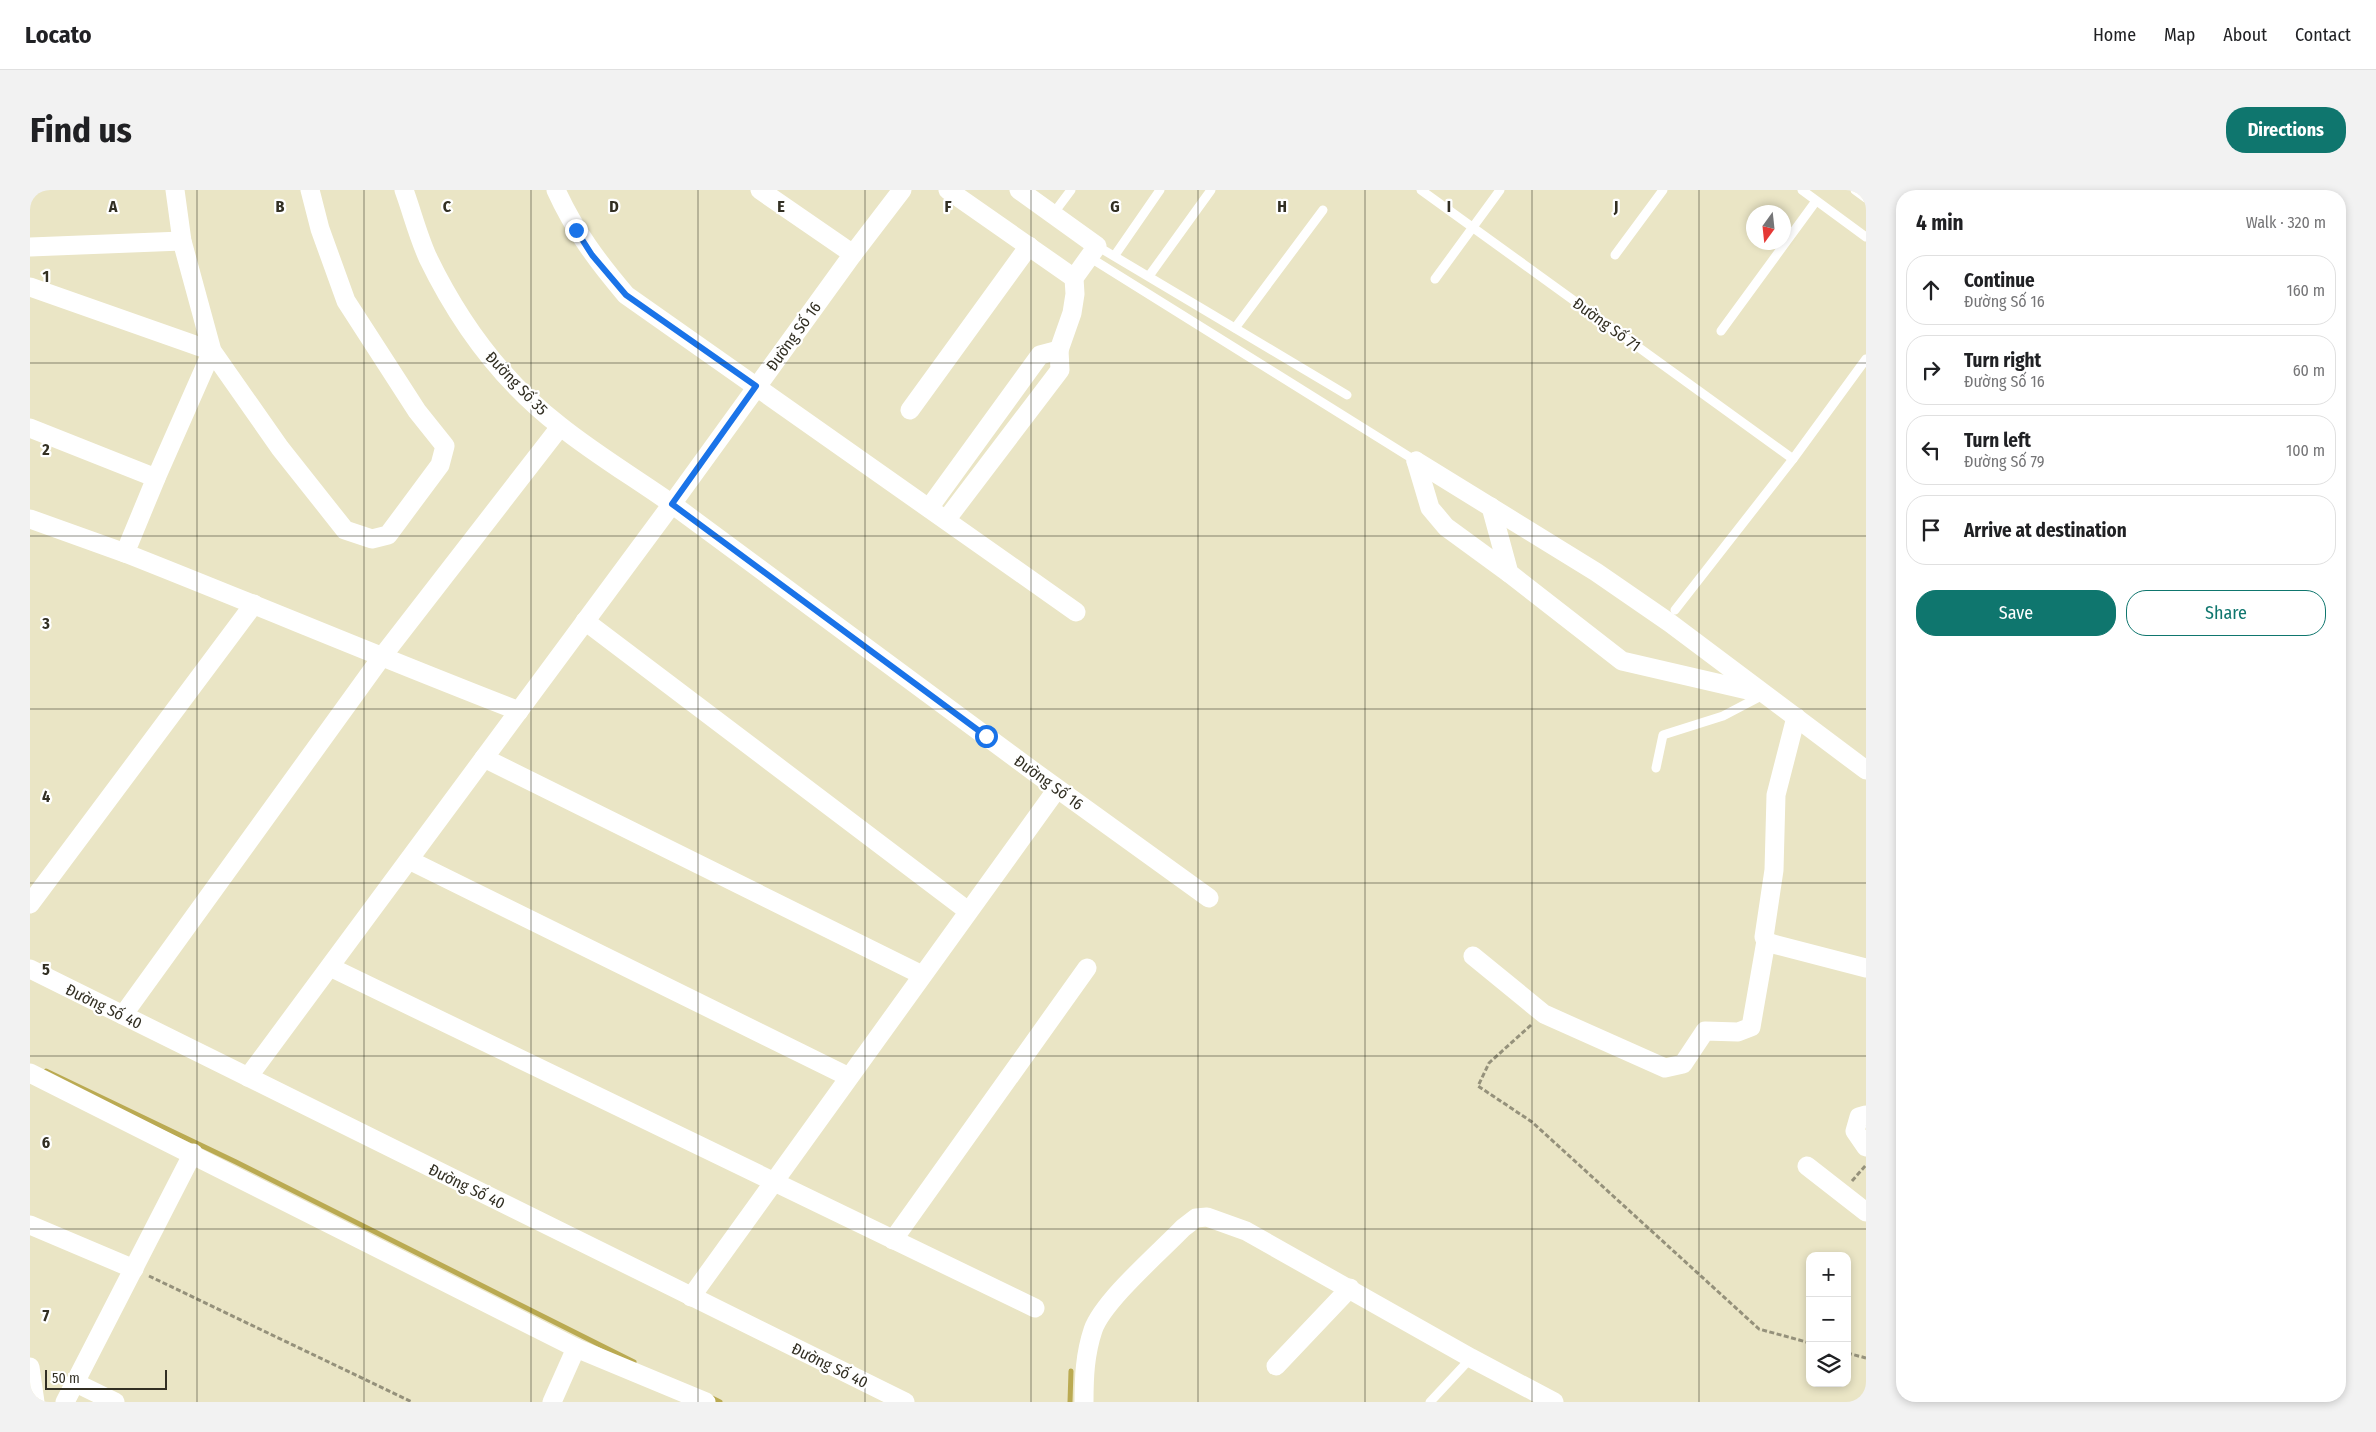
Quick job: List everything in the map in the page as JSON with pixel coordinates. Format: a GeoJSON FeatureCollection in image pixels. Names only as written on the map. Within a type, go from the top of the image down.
{"type":"FeatureCollection","features":[{"type":"Feature","properties":{"kind":"street"},"geometry":{"type":"LineString","coordinates":[[175,190],[182,241],[212,351],[280,448],[345,530],[372,539],[388,536],[440,465],[445,446],[417,411],[346,301],[320,229],[310,190]]}},
{"type":"Feature","properties":{"kind":"street","name":"Đường Số 35"},"geometry":{"type":"LineString","coordinates":[[404,190],[428,257],[466,324],[491,360],[520,391],[560,426],[672,504]]}},
{"type":"Feature","properties":{"kind":"street"},"geometry":{"type":"LineString","coordinates":[[556,190],[568,218],[592,255],[626,295],[1076,612]]}},
{"type":"Feature","properties":{"kind":"street"},"geometry":{"type":"LineString","coordinates":[[760,190],[853,254]]}},
{"type":"Feature","properties":{"kind":"street","name":"Đường Số 16"},"geometry":{"type":"LineString","coordinates":[[902,190],[756,386],[672,504],[1209,898]]}},
{"type":"Feature","properties":{"kind":"street"},"geometry":{"type":"LineString","coordinates":[[948,190],[1074,278]]}},
{"type":"Feature","properties":{"kind":"street"},"geometry":{"type":"LineString","coordinates":[[946,520],[1060,370],[1059,350],[1072,313],[1075,294],[1074,278],[1093,251],[1053,214],[1019,190]]}},
{"type":"Feature","properties":{"kind":"street"},"geometry":{"type":"LineString","coordinates":[[30,247],[182,241]]}},
{"type":"Feature","properties":{"kind":"street"},"geometry":{"type":"LineString","coordinates":[[910,410],[1029,246]]}},
{"type":"Feature","properties":{"kind":"street"},"geometry":{"type":"LineString","coordinates":[[30,287],[212,351]]}},
{"type":"Feature","properties":{"kind":"street"},"geometry":{"type":"LineString","coordinates":[[929,508],[1040,355],[1059,350]]}},
{"type":"Feature","properties":{"kind":"street"},"geometry":{"type":"LineString","coordinates":[[126,552],[156,478],[212,351]]}},
{"type":"Feature","properties":{"kind":"street"},"geometry":{"type":"LineString","coordinates":[[123,1015],[381,658],[560,426]]}},
{"type":"Feature","properties":{"kind":"street"},"geometry":{"type":"LineString","coordinates":[[30,428],[156,478]]}},
{"type":"Feature","properties":{"kind":"street"},"geometry":{"type":"LineString","coordinates":[[1416,461],[1604,578],[1765,694],[1866,770]]}},
{"type":"Feature","properties":{"kind":"street"},"geometry":{"type":"LineString","coordinates":[[1416,461],[1430,508],[1446,527],[1510,573],[1622,661],[1765,694]]}},
{"type":"Feature","properties":{"kind":"street"},"geometry":{"type":"LineString","coordinates":[[248,1077],[672,504]]}},
{"type":"Feature","properties":{"kind":"street"},"geometry":{"type":"LineString","coordinates":[[1491,507],[1510,573]]}},
{"type":"Feature","properties":{"kind":"street"},"geometry":{"type":"LineString","coordinates":[[30,519],[126,552],[381,658],[519,711]]}},
{"type":"Feature","properties":{"kind":"street"},"geometry":{"type":"LineString","coordinates":[[30,904],[254,604]]}},
{"type":"Feature","properties":{"kind":"street"},"geometry":{"type":"LineString","coordinates":[[585,621],[968,911]]}},
{"type":"Feature","properties":{"kind":"street"},"geometry":{"type":"LineString","coordinates":[[1473,956],[1544,1014],[1665,1068],[1683,1064],[1705,1031],[1738,1032],[1750,1027],[1766,942],[1764,937],[1774,870],[1776,795],[1796,717]]}},
{"type":"Feature","properties":{"kind":"street"},"geometry":{"type":"LineString","coordinates":[[484,758],[922,975]]}},
{"type":"Feature","properties":{"kind":"street"},"geometry":{"type":"LineString","coordinates":[[691,1297],[1057,788]]}},
{"type":"Feature","properties":{"kind":"street"},"geometry":{"type":"LineString","coordinates":[[409,860],[849,1077]]}},
{"type":"Feature","properties":{"kind":"street"},"geometry":{"type":"LineString","coordinates":[[1766,942],[1866,968]]}},
{"type":"Feature","properties":{"kind":"street"},"geometry":{"type":"LineString","coordinates":[[330,967],[773,1183],[1035,1308]]}},
{"type":"Feature","properties":{"kind":"street","name":"Đường Số 40"},"geometry":{"type":"LineString","coordinates":[[30,968],[905,1402]]}},
{"type":"Feature","properties":{"kind":"street"},"geometry":{"type":"LineString","coordinates":[[893,1240],[1086,968]]}},
{"type":"Feature","properties":{"kind":"street"},"geometry":{"type":"LineString","coordinates":[[30,1072],[576,1348],[706,1402]]}},
{"type":"Feature","properties":{"kind":"street"},"geometry":{"type":"LineString","coordinates":[[1866,1115],[1859,1117],[1855,1131],[1866,1148]]}},
{"type":"Feature","properties":{"kind":"street"},"geometry":{"type":"LineString","coordinates":[[65,1402],[193,1153]]}},
{"type":"Feature","properties":{"kind":"street"},"geometry":{"type":"LineString","coordinates":[[1807,1166],[1866,1212]]}},
{"type":"Feature","properties":{"kind":"street"},"geometry":{"type":"LineString","coordinates":[[1084,1402],[1084,1364],[1093,1329],[1111,1300],[1196,1218],[1207,1217],[1246,1231],[1471,1358],[1554,1402]]}},
{"type":"Feature","properties":{"kind":"street"},"geometry":{"type":"LineString","coordinates":[[30,1225],[134,1268]]}},
{"type":"Feature","properties":{"kind":"street"},"geometry":{"type":"LineString","coordinates":[[1276,1366],[1350,1288]]}},
{"type":"Feature","properties":{"kind":"street"},"geometry":{"type":"LineString","coordinates":[[552,1402],[576,1348]]}},
{"type":"Feature","properties":{"kind":"street"},"geometry":{"type":"LineString","coordinates":[[30,1367],[36,1402]]}},
{"type":"Feature","properties":{"kind":"street"},"geometry":{"type":"LineString","coordinates":[[76,1383],[115,1402]]}},
{"type":"Feature","properties":{"kind":"lane"},"geometry":{"type":"LineString","coordinates":[[1053,214],[1071,190]]}},
{"type":"Feature","properties":{"kind":"lane"},"geometry":{"type":"LineString","coordinates":[[1115,256],[1160,190]]}},
{"type":"Feature","properties":{"kind":"lane"},"geometry":{"type":"LineString","coordinates":[[1149,276],[1211,190]]}},
{"type":"Feature","properties":{"kind":"lane","name":"Đường Số 71"},"geometry":{"type":"LineString","coordinates":[[1421,190],[1793,459]]}},
{"type":"Feature","properties":{"kind":"lane"},"geometry":{"type":"LineString","coordinates":[[1435,279],[1500,190]]}},
{"type":"Feature","properties":{"kind":"lane"},"geometry":{"type":"LineString","coordinates":[[1615,255],[1663,190]]}},
{"type":"Feature","properties":{"kind":"lane"},"geometry":{"type":"LineString","coordinates":[[1802,190],[1866,237]]}},
{"type":"Feature","properties":{"kind":"lane"},"geometry":{"type":"LineString","coordinates":[[1855,190],[1866,198]]}},
{"type":"Feature","properties":{"kind":"lane"},"geometry":{"type":"LineString","coordinates":[[1722,331],[1816,200]]}},
{"type":"Feature","properties":{"kind":"lane"},"geometry":{"type":"LineString","coordinates":[[1235,328],[1323,210]]}},
{"type":"Feature","properties":{"kind":"lane"},"geometry":{"type":"LineString","coordinates":[[1093,251],[1115,256],[1348,395]]}},
{"type":"Feature","properties":{"kind":"lane"},"geometry":{"type":"LineString","coordinates":[[1093,251],[1416,461]]}},
{"type":"Feature","properties":{"kind":"lane"},"geometry":{"type":"LineString","coordinates":[[1676,610],[1793,459],[1866,359]]}},
{"type":"Feature","properties":{"kind":"lane"},"geometry":{"type":"LineString","coordinates":[[1656,768],[1663,735],[1723,716],[1765,694]]}},
{"type":"Feature","properties":{"kind":"lane"},"geometry":{"type":"LineString","coordinates":[[1430,1402],[1471,1358]]}},
{"type":"Feature","properties":{"kind":"path"},"geometry":{"type":"LineString","coordinates":[[1544,1014],[1489,1063],[1478,1086],[1532,1122],[1759,1329],[1806,1341]]}},
{"type":"Feature","properties":{"kind":"path"},"geometry":{"type":"LineString","coordinates":[[134,1268],[412,1402]]}},
{"type":"Feature","properties":{"kind":"path"},"geometry":{"type":"LineString","coordinates":[[1851,1354],[1866,1358]]}},
{"type":"Feature","properties":{"kind":"waterway"},"geometry":{"type":"LineString","coordinates":[[46,1071],[236,1162],[634,1362]]}},
{"type":"Feature","properties":{"kind":"waterway"},"geometry":{"type":"LineString","coordinates":[[1070,1402],[1071,1371]]}},
{"type":"Feature","properties":{"kind":"waterway"},"geometry":{"type":"LineString","coordinates":[[710,1397],[720,1402]]}},
{"type":"Feature","properties":{"kind":"route"},"geometry":{"type":"LineString","coordinates":[[576,230],[592,255],[626,295],[756,386],[672,504],[986,736]]}}]}
